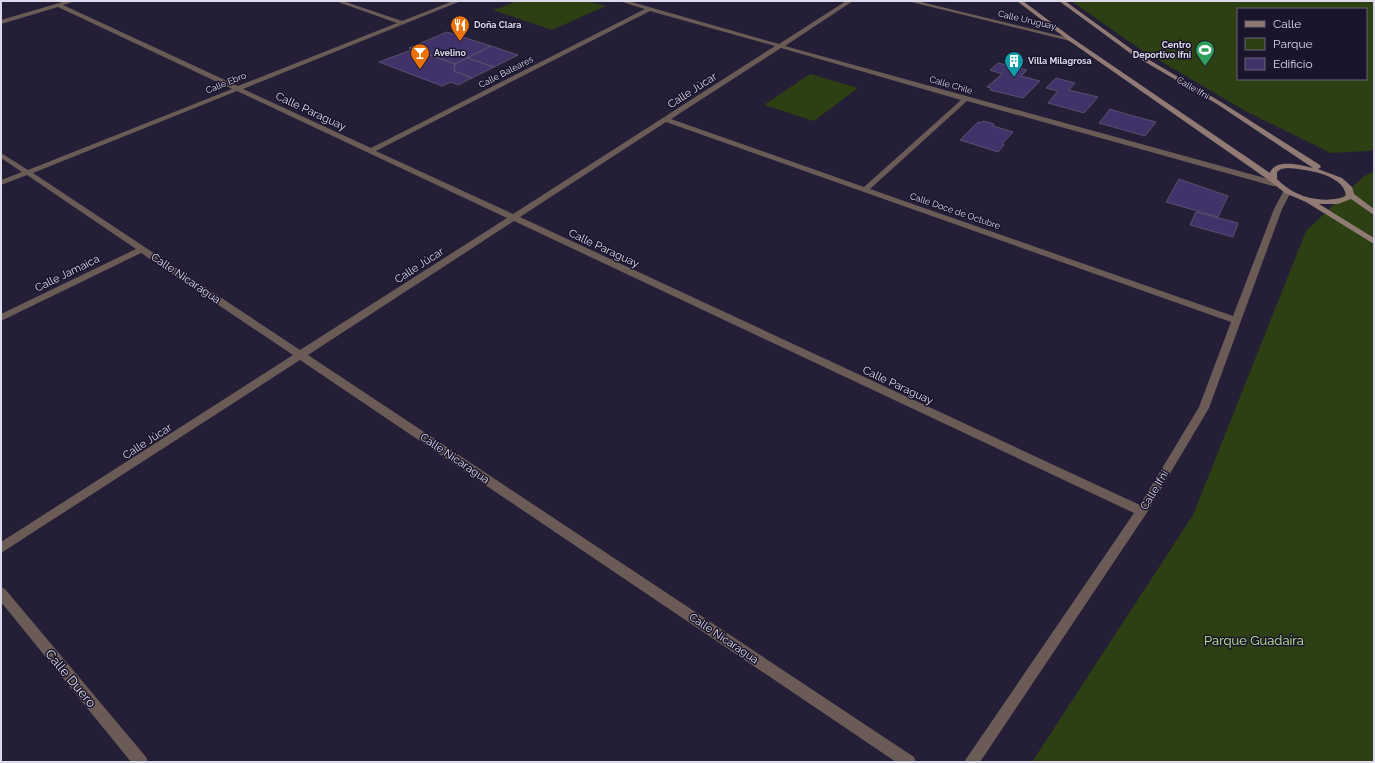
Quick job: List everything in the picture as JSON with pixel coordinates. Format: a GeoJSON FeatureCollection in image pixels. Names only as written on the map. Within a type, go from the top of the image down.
{"type":"FeatureCollection","features":[{"type":"Feature","properties":{"kind":"main road"},"geometry":{"type":"LineString","coordinates":[[1020,1],[1070,40],[1288,192],[1305,199],[1318,202],[1335,202],[1347,199],[1350,195]]}},
{"type":"Feature","properties":{"kind":"main road","name":"Calle Ifni"},"geometry":{"type":"LineString","coordinates":[[1062,1],[1132,52],[1219,103],[1326,173]]}},
{"type":"Feature","properties":{"kind":"main road"},"geometry":{"type":"LineString","coordinates":[[1274,182],[1272,175],[1282,167],[1302,167],[1326,173],[1345,184],[1350,195],[1374,214]]}},
{"type":"Feature","properties":{"kind":"main road"},"geometry":{"type":"LineString","coordinates":[[1305,199],[1374,242]]}},
{"type":"Feature","properties":{"kind":"street"},"geometry":{"type":"LineString","coordinates":[[1,22],[72,1]]}},
{"type":"Feature","properties":{"kind":"street"},"geometry":{"type":"LineString","coordinates":[[338,1],[402,23]]}},
{"type":"Feature","properties":{"kind":"street","name":"Calle Ebro"},"geometry":{"type":"LineString","coordinates":[[1,182],[458,1]]}},
{"type":"Feature","properties":{"kind":"street","name":"Calle Chile"},"geometry":{"type":"LineString","coordinates":[[622,1],[966,99],[1274,182]]}},
{"type":"Feature","properties":{"kind":"street","name":"Calle Júcar"},"geometry":{"type":"LineString","coordinates":[[1,548],[850,1]]}},
{"type":"Feature","properties":{"kind":"street","name":"Calle Uruguay"},"geometry":{"type":"LineString","coordinates":[[910,1],[1070,40]]}},
{"type":"Feature","properties":{"kind":"street","name":"Calle Paraguay"},"geometry":{"type":"LineString","coordinates":[[58,5],[1142,511]]}},
{"type":"Feature","properties":{"kind":"street","name":"Calle Baleares"},"geometry":{"type":"LineString","coordinates":[[370,151],[650,9]]}},
{"type":"Feature","properties":{"kind":"street"},"geometry":{"type":"LineString","coordinates":[[865,190],[966,99]]}},
{"type":"Feature","properties":{"kind":"street","name":"Calle Doce de Octubre"},"geometry":{"type":"LineString","coordinates":[[666,120],[1237,321]]}},
{"type":"Feature","properties":{"kind":"street","name":"Calle Nicaragua"},"geometry":{"type":"LineString","coordinates":[[1,155],[301,354],[909,762]]}},
{"type":"Feature","properties":{"kind":"street","name":"Calle Ifni"},"geometry":{"type":"LineString","coordinates":[[971,762],[1142,511],[1204,408],[1278,209],[1288,192]]}},
{"type":"Feature","properties":{"kind":"street","name":"Calle Jamaica"},"geometry":{"type":"LineString","coordinates":[[1,318],[143,249]]}},
{"type":"Feature","properties":{"kind":"street","name":"Calle Duero"},"geometry":{"type":"LineString","coordinates":[[1,593],[141,762]]}},
{"type":"Feature","properties":{"kind":"green space"},"geometry":{"type":"Polygon","coordinates":[[[518,1],[587,1],[606,6],[552,30],[493,10],[518,1]]]}},
{"type":"Feature","properties":{"kind":"green space","name":"Centro Deportivo Ifni"},"geometry":{"type":"Polygon","coordinates":[[[1071,1],[1374,1],[1374,149],[1369,151],[1331,153],[1247,112],[1140,49],[1071,1]]]}},
{"type":"Feature","properties":{"kind":"green space"},"geometry":{"type":"Polygon","coordinates":[[[810,74],[858,88],[814,121],[764,105],[810,74]]]}},
{"type":"Feature","properties":{"kind":"green space","name":"Parque Guadaíra"},"geometry":{"type":"Polygon","coordinates":[[[1374,171],[1374,762],[1032,762],[1193,515],[1306,231],[1363,177],[1374,171]]]}},
{"type":"Feature","properties":{"kind":"building"},"geometry":{"type":"Polygon","coordinates":[[[447,32],[491,46],[455,64],[409,48],[447,32]]]}},
{"type":"Feature","properties":{"kind":"building"},"geometry":{"type":"Polygon","coordinates":[[[491,46],[518,55],[494,67],[467,58],[491,46]]]}},
{"type":"Feature","properties":{"kind":"building"},"geometry":{"type":"Polygon","coordinates":[[[414,49],[455,64],[454,71],[472,78],[458,85],[451,82],[442,86],[379,62],[414,49]]]}},
{"type":"Feature","properties":{"kind":"building"},"geometry":{"type":"Polygon","coordinates":[[[467,58],[494,67],[472,78],[454,71],[455,64],[467,58]]]}},
{"type":"Feature","properties":{"kind":"building","name":"Villa Milagrosa"},"geometry":{"type":"Polygon","coordinates":[[[998,63],[1027,70],[1021,76],[1040,81],[1023,98],[990,90],[991,88],[987,87],[1002,74],[990,70],[998,63]]]}},
{"type":"Feature","properties":{"kind":"building"},"geometry":{"type":"Polygon","coordinates":[[[1056,78],[1075,83],[1069,90],[1098,97],[1084,113],[1048,103],[1058,91],[1046,88],[1056,78]]]}},
{"type":"Feature","properties":{"kind":"building"},"geometry":{"type":"Polygon","coordinates":[[[1110,109],[1156,122],[1145,136],[1099,123],[1110,109]]]}},
{"type":"Feature","properties":{"kind":"building"},"geometry":{"type":"Polygon","coordinates":[[[983,121],[994,124],[993,126],[1013,132],[1002,144],[1004,145],[998,152],[960,140],[978,122],[981,123],[983,121]]]}},
{"type":"Feature","properties":{"kind":"building"},"geometry":{"type":"Polygon","coordinates":[[[1179,179],[1228,196],[1218,217],[1166,202],[1179,179]]]}},
{"type":"Feature","properties":{"kind":"building"},"geometry":{"type":"Polygon","coordinates":[[[1196,212],[1238,223],[1233,237],[1190,225],[1196,212]]]}},
{"type":"Feature","properties":{"kind":"place","name":"Doña Clara"},"geometry":{"type":"Point","coordinates":[460,42]}},
{"type":"Feature","properties":{"kind":"place","name":"Centro Deportivo Ifni"},"geometry":{"type":"Point","coordinates":[1205,67]}},
{"type":"Feature","properties":{"kind":"place","name":"Avelino"},"geometry":{"type":"Point","coordinates":[420,70]}},
{"type":"Feature","properties":{"kind":"place","name":"Villa Milagrosa"},"geometry":{"type":"Point","coordinates":[1014,78]}}]}
